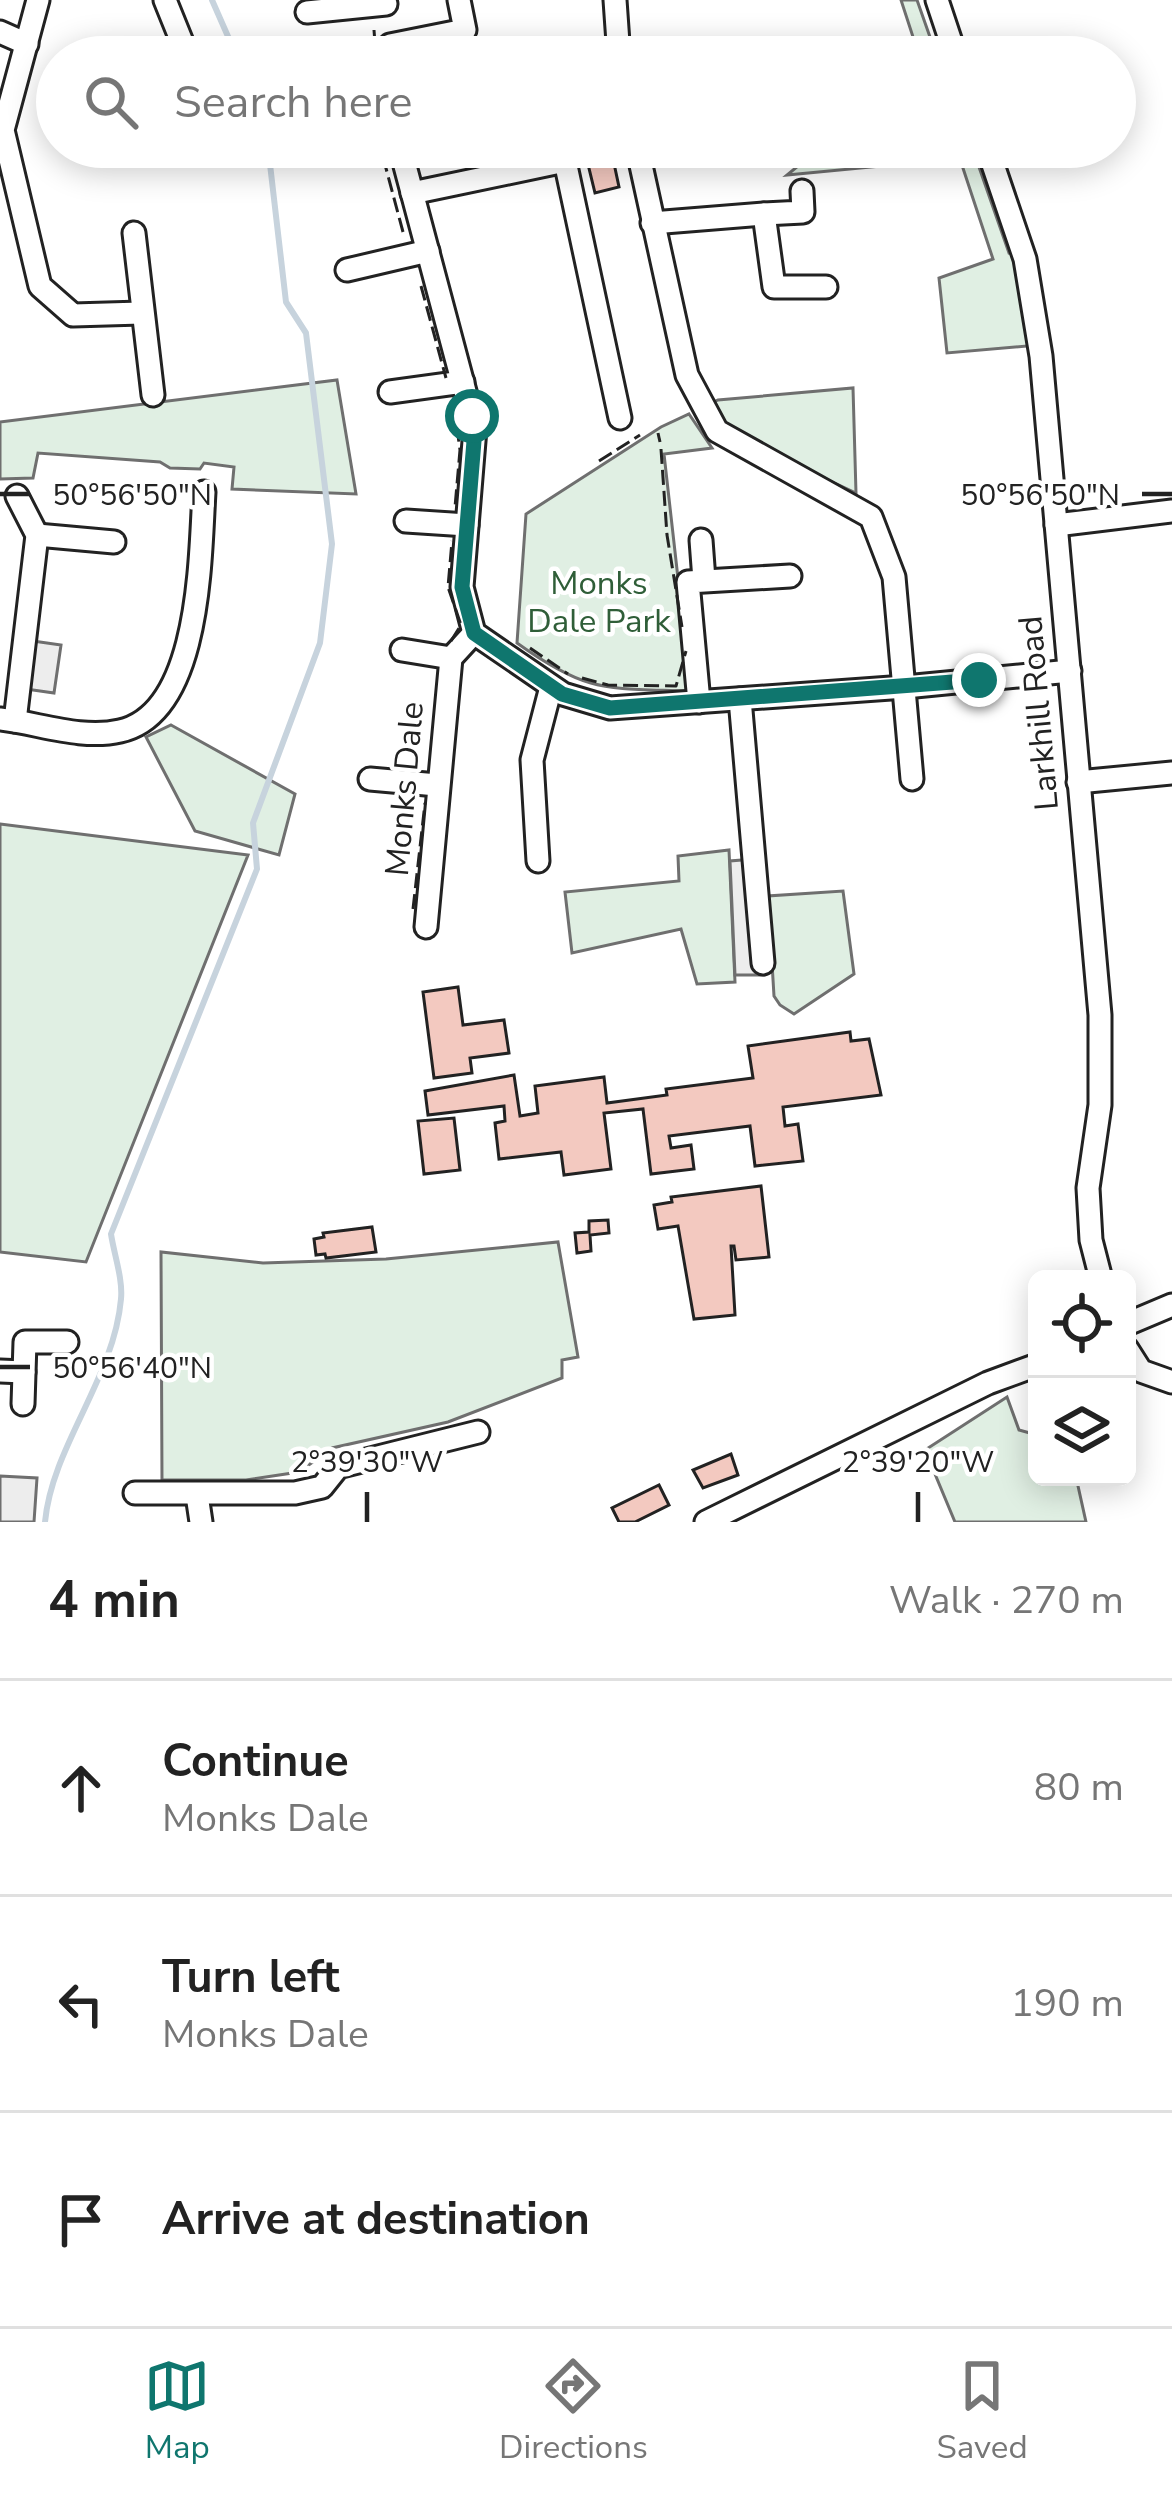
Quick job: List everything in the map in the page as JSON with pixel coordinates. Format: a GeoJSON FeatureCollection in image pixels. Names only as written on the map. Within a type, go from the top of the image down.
{"type":"FeatureCollection","features":[{"type":"Feature","properties":{"kind":"street"},"geometry":{"type":"LineString","coordinates":[[38,0],[2,130],[40,286],[73,316],[141,313]]}},
{"type":"Feature","properties":{"kind":"street"},"geometry":{"type":"LineString","coordinates":[[165,0],[180,36]]}},
{"type":"Feature","properties":{"kind":"street"},"geometry":{"type":"LineString","coordinates":[[444,36],[465,30],[459,0]]}},
{"type":"Feature","properties":{"kind":"street"},"geometry":{"type":"LineString","coordinates":[[614,0],[617,36]]}},
{"type":"Feature","properties":{"kind":"street"},"geometry":{"type":"LineString","coordinates":[[937,0],[949,36]]}},
{"type":"Feature","properties":{"kind":"street"},"geometry":{"type":"LineString","coordinates":[[307,12],[386,2],[389,36]]}},
{"type":"Feature","properties":{"kind":"street"},"geometry":{"type":"LineString","coordinates":[[0,32],[27,44]]}},
{"type":"Feature","properties":{"kind":"street"},"geometry":{"type":"LineString","coordinates":[[405,168],[475,429],[462,587],[474,633],[562,694],[610,708],[1070,670]]}},
{"type":"Feature","properties":{"kind":"street"},"geometry":{"type":"LineString","coordinates":[[412,193],[509,168]]}},
{"type":"Feature","properties":{"kind":"street"},"geometry":{"type":"LineString","coordinates":[[567,168],[620,418]]}},
{"type":"Feature","properties":{"kind":"street"},"geometry":{"type":"LineString","coordinates":[[641,168],[687,375],[716,431],[871,517],[894,577],[913,779]]}},
{"type":"Feature","properties":{"kind":"street","name":"Larkhill Road"},"geometry":{"type":"LineString","coordinates":[[994,168],[1034,301],[1070,670],[1101,1035],[1100,1105],[1088,1188],[1091,1240],[1099,1270]]}},
{"type":"Feature","properties":{"kind":"street"},"geometry":{"type":"LineString","coordinates":[[652,223],[764,214],[803,201]]}},
{"type":"Feature","properties":{"kind":"street"},"geometry":{"type":"LineString","coordinates":[[764,214],[774,287],[826,287]]}},
{"type":"Feature","properties":{"kind":"street"},"geometry":{"type":"LineString","coordinates":[[134,233],[153,395]]}},
{"type":"Feature","properties":{"kind":"street"},"geometry":{"type":"LineString","coordinates":[[347,270],[428,251]]}},
{"type":"Feature","properties":{"kind":"street"},"geometry":{"type":"LineString","coordinates":[[390,392],[463,382]]}},
{"type":"Feature","properties":{"kind":"street"},"geometry":{"type":"LineString","coordinates":[[17,496],[38,535],[8,720],[95,734],[122,731],[144,721],[167,697],[181,670],[197,582],[204,492]]}},
{"type":"Feature","properties":{"kind":"street"},"geometry":{"type":"LineString","coordinates":[[1056,525],[1172,512]]}},
{"type":"Feature","properties":{"kind":"street"},"geometry":{"type":"LineString","coordinates":[[406,521],[467,525]]}},
{"type":"Feature","properties":{"kind":"street"},"geometry":{"type":"LineString","coordinates":[[38,535],[114,542]]}},
{"type":"Feature","properties":{"kind":"street"},"geometry":{"type":"LineString","coordinates":[[700,541],[704,580]]}},
{"type":"Feature","properties":{"kind":"street"},"geometry":{"type":"LineString","coordinates":[[699,702],[688,582],[790,576]]}},
{"type":"Feature","properties":{"kind":"street"},"geometry":{"type":"LineString","coordinates":[[452,658],[474,633]]}},
{"type":"Feature","properties":{"kind":"street","name":"Monks Dale"},"geometry":{"type":"LineString","coordinates":[[402,650],[452,658],[436,785],[426,927]]}},
{"type":"Feature","properties":{"kind":"street"},"geometry":{"type":"LineString","coordinates":[[538,861],[532,760],[551,687]]}},
{"type":"Feature","properties":{"kind":"street"},"geometry":{"type":"LineString","coordinates":[[740,699],[763,963]]}},
{"type":"Feature","properties":{"kind":"street"},"geometry":{"type":"LineString","coordinates":[[1078,782],[1172,773]]}},
{"type":"Feature","properties":{"kind":"street"},"geometry":{"type":"LineString","coordinates":[[370,779],[436,785]]}},
{"type":"Feature","properties":{"kind":"street"},"geometry":{"type":"LineString","coordinates":[[1136,1320],[1172,1305]]}},
{"type":"Feature","properties":{"kind":"street"},"geometry":{"type":"LineString","coordinates":[[23,1403],[25,1342],[67,1342]]}},
{"type":"Feature","properties":{"kind":"street"},"geometry":{"type":"LineString","coordinates":[[1136,1363],[1141,1371],[1172,1382]]}},
{"type":"Feature","properties":{"kind":"street"},"geometry":{"type":"LineString","coordinates":[[706,1522],[988,1383],[1028,1368]]}},
{"type":"Feature","properties":{"kind":"street"},"geometry":{"type":"LineString","coordinates":[[0,1371],[24,1372]]}},
{"type":"Feature","properties":{"kind":"street"},"geometry":{"type":"LineString","coordinates":[[135,1493],[309,1490],[322,1487],[338,1467],[478,1432]]}},
{"type":"Feature","properties":{"kind":"street"},"geometry":{"type":"LineString","coordinates":[[196,1495],[201,1522]]}},
{"type":"Feature","properties":{"kind":"green space"},"geometry":{"type":"Polygon","coordinates":[[[901,0],[917,0],[930,36],[913,36],[901,0]]]}},
{"type":"Feature","properties":{"kind":"green space"},"geometry":{"type":"Polygon","coordinates":[[[796,168],[861,168],[787,175],[796,168]]]}},
{"type":"Feature","properties":{"kind":"green space"},"geometry":{"type":"Polygon","coordinates":[[[963,168],[979,168],[1009,253],[1022,250],[1039,345],[947,353],[939,278],[993,259],[963,168]]]}},
{"type":"Feature","properties":{"kind":"green space"},"geometry":{"type":"Polygon","coordinates":[[[337,380],[356,494],[232,489],[234,467],[204,463],[200,469],[170,468],[160,462],[38,453],[33,478],[0,479],[0,422],[337,380]]]}},
{"type":"Feature","properties":{"kind":"green space"},"geometry":{"type":"Polygon","coordinates":[[[853,388],[856,493],[721,430],[703,407],[718,400],[853,388]]]}},
{"type":"Feature","properties":{"kind":"green space","name":"Monks Dale Park"},"geometry":{"type":"Polygon","coordinates":[[[689,414],[712,448],[664,454],[690,685],[687,691],[615,688],[561,671],[517,643],[526,514],[689,414]]]}},
{"type":"Feature","properties":{"kind":"green space"},"geometry":{"type":"Polygon","coordinates":[[[171,725],[295,794],[279,855],[195,831],[146,737],[171,725]]]}},
{"type":"Feature","properties":{"kind":"green space"},"geometry":{"type":"Polygon","coordinates":[[[0,824],[248,855],[86,1262],[0,1252],[0,824]]]}},
{"type":"Feature","properties":{"kind":"green space"},"geometry":{"type":"Polygon","coordinates":[[[729,850],[735,982],[697,984],[681,929],[572,953],[565,892],[679,881],[678,856],[729,850]]]}},
{"type":"Feature","properties":{"kind":"green space"},"geometry":{"type":"Polygon","coordinates":[[[843,891],[854,974],[794,1014],[774,996],[768,896],[843,891]]]}},
{"type":"Feature","properties":{"kind":"green space"},"geometry":{"type":"Polygon","coordinates":[[[558,1242],[578,1357],[562,1360],[562,1378],[448,1422],[332,1448],[299,1472],[246,1480],[162,1480],[161,1252],[263,1263],[386,1259],[558,1242]]]}},
{"type":"Feature","properties":{"kind":"green space"},"geometry":{"type":"Polygon","coordinates":[[[1007,1397],[1019,1430],[1028,1432],[1028,1486],[1078,1486],[1086,1522],[955,1522],[925,1450],[1007,1397]]]}},
{"type":"Feature","properties":{"kind":"shaded area"},"geometry":{"type":"Polygon","coordinates":[[[26,640],[61,645],[54,693],[19,688],[26,640]]]}},
{"type":"Feature","properties":{"kind":"shaded area"},"geometry":{"type":"Polygon","coordinates":[[[754,859],[764,975],[735,975],[730,861],[754,859]]]}},
{"type":"Feature","properties":{"kind":"shaded area"},"geometry":{"type":"Polygon","coordinates":[[[0,1476],[37,1478],[34,1522],[0,1522],[0,1476]]]}},
{"type":"Feature","properties":{"kind":"building"},"geometry":{"type":"Polygon","coordinates":[[[589,168],[615,168],[619,187],[595,193],[589,168]]]}},
{"type":"Feature","properties":{"kind":"building"},"geometry":{"type":"Polygon","coordinates":[[[458,987],[463,1025],[504,1020],[509,1053],[470,1058],[472,1073],[434,1078],[423,992],[458,987]]]}},
{"type":"Feature","properties":{"kind":"building"},"geometry":{"type":"Polygon","coordinates":[[[850,1032],[851,1041],[869,1039],[881,1095],[783,1107],[785,1126],[798,1124],[803,1161],[755,1166],[750,1126],[669,1136],[671,1148],[691,1145],[694,1169],[651,1174],[643,1109],[604,1113],[611,1169],[564,1175],[561,1152],[499,1159],[495,1123],[505,1121],[504,1106],[428,1115],[425,1091],[514,1075],[520,1116],[538,1113],[535,1086],[604,1077],[607,1103],[667,1095],[666,1089],[753,1078],[748,1046],[850,1032]]]}},
{"type":"Feature","properties":{"kind":"building"},"geometry":{"type":"Polygon","coordinates":[[[454,1118],[460,1170],[424,1174],[418,1121],[454,1118]]]}},
{"type":"Feature","properties":{"kind":"building"},"geometry":{"type":"Polygon","coordinates":[[[761,1186],[769,1257],[736,1260],[731,1246],[735,1315],[694,1319],[678,1226],[658,1229],[654,1205],[672,1202],[671,1197],[761,1186]]]}},
{"type":"Feature","properties":{"kind":"building"},"geometry":{"type":"Polygon","coordinates":[[[608,1220],[609,1233],[590,1235],[591,1251],[577,1253],[575,1233],[589,1232],[589,1221],[608,1220]]]}},
{"type":"Feature","properties":{"kind":"building"},"geometry":{"type":"Polygon","coordinates":[[[372,1227],[376,1252],[316,1255],[314,1239],[324,1237],[323,1233],[372,1227]]]}},
{"type":"Feature","properties":{"kind":"building"},"geometry":{"type":"Polygon","coordinates":[[[731,1454],[738,1475],[703,1488],[693,1470],[731,1454]]]}},
{"type":"Feature","properties":{"kind":"building"},"geometry":{"type":"Polygon","coordinates":[[[659,1485],[669,1505],[635,1522],[619,1522],[612,1508],[659,1485]]]}},
{"type":"Feature","properties":{"kind":"waterway"},"geometry":{"type":"LineString","coordinates":[[212,0],[228,36]]}},
{"type":"Feature","properties":{"kind":"waterway"},"geometry":{"type":"LineString","coordinates":[[45,1522],[59,1466],[116,1328],[121,1291],[111,1234],[257,869],[253,823],[320,643],[332,544],[306,333],[286,302],[270,168]]}},
{"type":"Feature","properties":{"kind":"fence"},"geometry":{"type":"LineString","coordinates":[[374,30],[374,36]]}},
{"type":"Feature","properties":{"kind":"fence"},"geometry":{"type":"LineString","coordinates":[[386,168],[403,232]]}},
{"type":"Feature","properties":{"kind":"fence"},"geometry":{"type":"LineString","coordinates":[[421,286],[446,378]]}},
{"type":"Feature","properties":{"kind":"fence"},"geometry":{"type":"LineString","coordinates":[[454,406],[460,450],[455,507]]}},
{"type":"Feature","properties":{"kind":"fence"},"geometry":{"type":"LineString","coordinates":[[658,433],[660,442]]}},
{"type":"Feature","properties":{"kind":"fence"},"geometry":{"type":"LineString","coordinates":[[599,461],[640,435]]}},
{"type":"Feature","properties":{"kind":"fence"},"geometry":{"type":"LineString","coordinates":[[661,449],[667,535],[682,627]]}},
{"type":"Feature","properties":{"kind":"fence"},"geometry":{"type":"LineString","coordinates":[[451,641],[461,625],[448,587],[452,541]]}},
{"type":"Feature","properties":{"kind":"fence"},"geometry":{"type":"LineString","coordinates":[[530,648],[568,674]]}},
{"type":"Feature","properties":{"kind":"fence"},"geometry":{"type":"LineString","coordinates":[[582,678],[608,685],[676,686],[686,651]]}},
{"type":"Feature","properties":{"kind":"fence"},"geometry":{"type":"LineString","coordinates":[[413,909],[425,803]]}},
{"type":"Feature","properties":{"kind":"route"},"geometry":{"type":"LineString","coordinates":[[472,416],[475,429],[462,587],[474,633],[562,694],[610,708],[979,680]]}}]}
